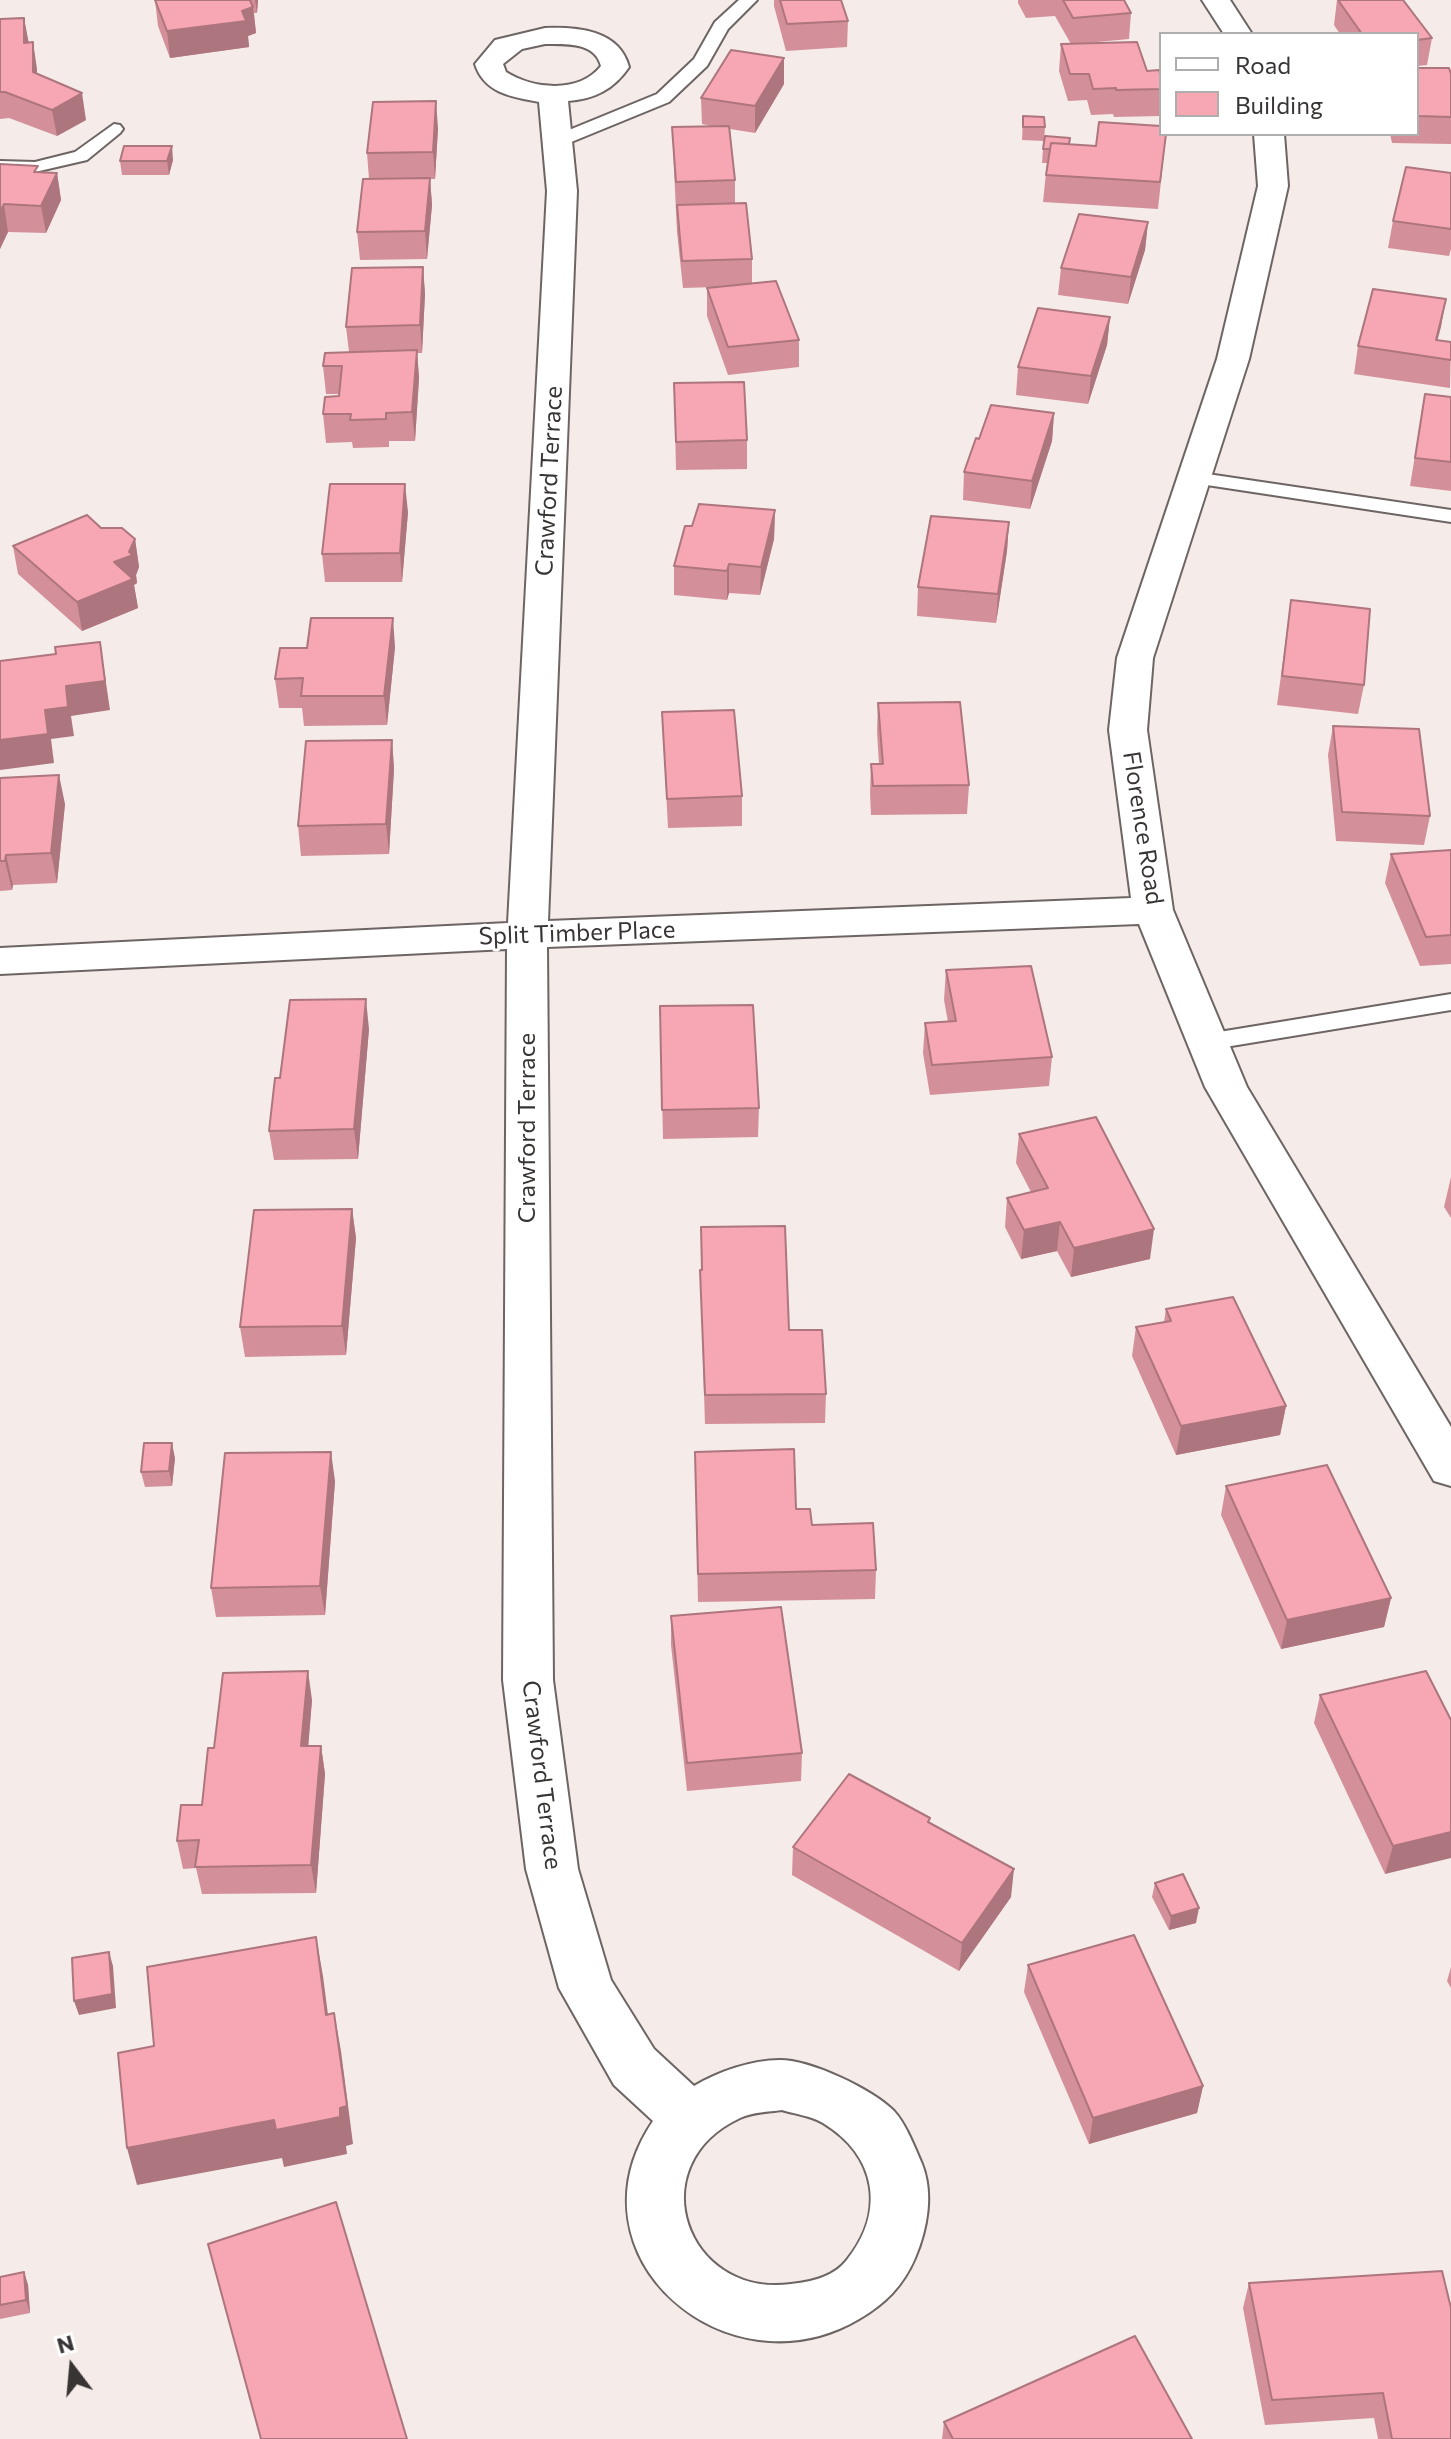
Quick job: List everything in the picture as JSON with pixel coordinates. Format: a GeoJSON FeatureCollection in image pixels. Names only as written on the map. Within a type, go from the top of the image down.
{"type":"FeatureCollection","features":[{"type":"Feature","properties":{"kind":"street"},"geometry":{"type":"LineString","coordinates":[[1216,0],[1237,32]]}},
{"type":"Feature","properties":{"kind":"street","name":"Crawford Terrace"},"geometry":{"type":"LineString","coordinates":[[553,94],[562,191],[527,935],[528,1680],[552,1869],[586,1988],[634,2067],[690,2119]]}},
{"type":"Feature","properties":{"kind":"street","name":"Florence Road"},"geometry":{"type":"LineString","coordinates":[[1269,136],[1273,186],[1233,359],[1135,658],[1128,730],[1153,910],[1226,1087],[1451,1468]]}},
{"type":"Feature","properties":{"kind":"street","name":"Split Timber Place"},"geometry":{"type":"LineString","coordinates":[[0,961],[527,935],[1153,910]]}},
{"type":"Feature","properties":{"kind":"street"},"geometry":{"type":"LineString","coordinates":[[757,2086],[808,2088],[853,2109],[873,2126],[887,2145],[902,2191],[901,2216],[895,2240],[883,2262],[867,2281],[847,2296],[797,2314],[769,2315],[743,2310],[696,2285],[666,2247],[654,2202],[656,2178],[663,2156],[674,2136],[690,2119],[710,2103],[732,2092],[757,2086]]}},
{"type":"Feature","properties":{"kind":"lane"},"geometry":{"type":"LineString","coordinates":[[558,141],[663,98],[701,62],[721,26],[749,0]]}},
{"type":"Feature","properties":{"kind":"lane"},"geometry":{"type":"LineString","coordinates":[[0,166],[35,167],[81,156],[114,129]]}},
{"type":"Feature","properties":{"kind":"lane"},"geometry":{"type":"LineString","coordinates":[[1194,478],[1451,516]]}},
{"type":"Feature","properties":{"kind":"lane"},"geometry":{"type":"LineString","coordinates":[[1207,1042],[1451,1002]]}},
{"type":"Feature","properties":{"kind":"building"},"geometry":{"type":"Polygon","coordinates":[[[155,0],[250,0],[253,7],[242,11],[246,21],[167,31],[155,0]]]}},
{"type":"Feature","properties":{"kind":"building"},"geometry":{"type":"Polygon","coordinates":[[[780,0],[841,0],[848,21],[787,24],[780,0]]]}},
{"type":"Feature","properties":{"kind":"building"},"geometry":{"type":"Polygon","coordinates":[[[1063,0],[1124,0],[1131,13],[1073,18],[1063,0]]]}},
{"type":"Feature","properties":{"kind":"building"},"geometry":{"type":"Polygon","coordinates":[[[1338,0],[1403,0],[1432,38],[1419,40],[1419,32],[1361,32],[1338,0]]]}},
{"type":"Feature","properties":{"kind":"building"},"geometry":{"type":"Polygon","coordinates":[[[24,18],[24,43],[33,42],[33,72],[82,93],[52,110],[0,92],[0,19],[24,18]]]}},
{"type":"Feature","properties":{"kind":"building"},"geometry":{"type":"Polygon","coordinates":[[[1137,42],[1147,71],[1159,70],[1159,89],[1093,89],[1089,74],[1070,74],[1061,44],[1137,42]]]}},
{"type":"Feature","properties":{"kind":"building"},"geometry":{"type":"Polygon","coordinates":[[[731,50],[784,58],[755,106],[701,98],[731,50]]]}},
{"type":"Feature","properties":{"kind":"building"},"geometry":{"type":"Polygon","coordinates":[[[1419,68],[1449,68],[1451,117],[1419,116],[1419,68]]]}},
{"type":"Feature","properties":{"kind":"building"},"geometry":{"type":"Polygon","coordinates":[[[436,101],[433,152],[367,153],[373,102],[436,101]]]}},
{"type":"Feature","properties":{"kind":"building"},"geometry":{"type":"Polygon","coordinates":[[[1023,116],[1044,117],[1045,127],[1023,127],[1023,116]]]}},
{"type":"Feature","properties":{"kind":"building"},"geometry":{"type":"Polygon","coordinates":[[[1099,122],[1159,126],[1159,136],[1166,136],[1160,182],[1046,175],[1051,143],[1096,146],[1099,122]]]}},
{"type":"Feature","properties":{"kind":"building"},"geometry":{"type":"Polygon","coordinates":[[[729,126],[735,180],[676,182],[672,127],[729,126]]]}},
{"type":"Feature","properties":{"kind":"building"},"geometry":{"type":"Polygon","coordinates":[[[1045,136],[1070,138],[1069,144],[1051,143],[1050,149],[1043,149],[1045,136]]]}},
{"type":"Feature","properties":{"kind":"building"},"geometry":{"type":"Polygon","coordinates":[[[124,146],[172,146],[167,161],[120,161],[124,146]]]}},
{"type":"Feature","properties":{"kind":"building"},"geometry":{"type":"Polygon","coordinates":[[[0,164],[38,166],[34,172],[57,173],[41,206],[4,204],[0,212],[0,164]]]}},
{"type":"Feature","properties":{"kind":"building"},"geometry":{"type":"Polygon","coordinates":[[[1406,167],[1451,173],[1451,229],[1393,221],[1406,167]]]}},
{"type":"Feature","properties":{"kind":"building"},"geometry":{"type":"Polygon","coordinates":[[[430,178],[425,231],[357,232],[363,179],[430,178]]]}},
{"type":"Feature","properties":{"kind":"building"},"geometry":{"type":"Polygon","coordinates":[[[746,203],[752,259],[682,261],[677,205],[746,203]]]}},
{"type":"Feature","properties":{"kind":"building"},"geometry":{"type":"Polygon","coordinates":[[[1079,214],[1148,222],[1131,277],[1061,268],[1079,214]]]}},
{"type":"Feature","properties":{"kind":"building"},"geometry":{"type":"Polygon","coordinates":[[[423,267],[420,325],[346,327],[352,268],[423,267]]]}},
{"type":"Feature","properties":{"kind":"building"},"geometry":{"type":"Polygon","coordinates":[[[776,281],[799,340],[728,347],[707,288],[776,281]]]}},
{"type":"Feature","properties":{"kind":"building"},"geometry":{"type":"Polygon","coordinates":[[[1373,289],[1446,299],[1436,340],[1451,342],[1451,360],[1358,346],[1373,289]]]}},
{"type":"Feature","properties":{"kind":"building"},"geometry":{"type":"Polygon","coordinates":[[[1038,308],[1110,317],[1091,376],[1018,367],[1038,308]]]}},
{"type":"Feature","properties":{"kind":"building"},"geometry":{"type":"Polygon","coordinates":[[[417,350],[412,412],[386,413],[386,419],[350,420],[351,414],[323,414],[325,397],[339,396],[342,366],[323,366],[325,353],[417,350]]]}},
{"type":"Feature","properties":{"kind":"building"},"geometry":{"type":"Polygon","coordinates":[[[744,382],[747,440],[676,442],[674,383],[744,382]]]}},
{"type":"Feature","properties":{"kind":"building"},"geometry":{"type":"Polygon","coordinates":[[[1425,394],[1451,397],[1451,462],[1415,458],[1425,394]]]}},
{"type":"Feature","properties":{"kind":"building"},"geometry":{"type":"Polygon","coordinates":[[[991,405],[1054,413],[1032,481],[964,472],[991,405]]]}},
{"type":"Feature","properties":{"kind":"building"},"geometry":{"type":"Polygon","coordinates":[[[330,484],[405,484],[400,553],[322,554],[330,484]]]}},
{"type":"Feature","properties":{"kind":"building"},"geometry":{"type":"Polygon","coordinates":[[[699,504],[775,510],[761,567],[729,564],[727,571],[674,566],[685,526],[692,526],[699,504]]]}},
{"type":"Feature","properties":{"kind":"building"},"geometry":{"type":"Polygon","coordinates":[[[87,515],[101,528],[122,528],[135,539],[129,552],[133,555],[114,562],[133,579],[77,602],[13,546],[87,515]]]}},
{"type":"Feature","properties":{"kind":"building"},"geometry":{"type":"Polygon","coordinates":[[[931,516],[1009,522],[998,594],[918,587],[931,516]]]}},
{"type":"Feature","properties":{"kind":"building"},"geometry":{"type":"Polygon","coordinates":[[[1291,600],[1370,609],[1364,685],[1282,676],[1291,600]]]}},
{"type":"Feature","properties":{"kind":"building"},"geometry":{"type":"Polygon","coordinates":[[[311,618],[393,618],[384,696],[301,696],[303,678],[275,679],[280,648],[307,648],[311,618]]]}},
{"type":"Feature","properties":{"kind":"building"},"geometry":{"type":"Polygon","coordinates":[[[100,642],[105,681],[66,686],[68,707],[45,710],[48,734],[0,740],[0,661],[56,654],[55,647],[100,642]]]}},
{"type":"Feature","properties":{"kind":"building"},"geometry":{"type":"Polygon","coordinates":[[[960,702],[969,785],[873,786],[871,764],[883,764],[878,703],[960,702]]]}},
{"type":"Feature","properties":{"kind":"building"},"geometry":{"type":"Polygon","coordinates":[[[734,710],[742,796],[667,799],[662,712],[734,710]]]}},
{"type":"Feature","properties":{"kind":"building"},"geometry":{"type":"Polygon","coordinates":[[[1333,726],[1419,729],[1430,816],[1342,812],[1333,726]]]}},
{"type":"Feature","properties":{"kind":"building"},"geometry":{"type":"Polygon","coordinates":[[[392,740],[386,824],[298,826],[306,741],[392,740]]]}},
{"type":"Feature","properties":{"kind":"building"},"geometry":{"type":"Polygon","coordinates":[[[59,775],[51,853],[6,855],[5,861],[0,861],[0,778],[59,775]]]}},
{"type":"Feature","properties":{"kind":"building"},"geometry":{"type":"Polygon","coordinates":[[[1451,850],[1451,935],[1426,937],[1391,854],[1451,850]]]}},
{"type":"Feature","properties":{"kind":"building"},"geometry":{"type":"Polygon","coordinates":[[[1031,966],[1052,1057],[932,1065],[925,1023],[956,1021],[946,970],[1031,966]]]}},
{"type":"Feature","properties":{"kind":"building"},"geometry":{"type":"Polygon","coordinates":[[[366,999],[354,1129],[269,1131],[275,1078],[280,1078],[290,1000],[366,999]]]}},
{"type":"Feature","properties":{"kind":"building"},"geometry":{"type":"Polygon","coordinates":[[[753,1005],[759,1108],[662,1110],[660,1006],[753,1005]]]}},
{"type":"Feature","properties":{"kind":"building"},"geometry":{"type":"Polygon","coordinates":[[[1096,1117],[1154,1229],[1074,1248],[1060,1222],[1024,1230],[1007,1198],[1048,1188],[1019,1134],[1096,1117]]]}},
{"type":"Feature","properties":{"kind":"building"},"geometry":{"type":"Polygon","coordinates":[[[352,1209],[342,1326],[240,1327],[254,1210],[352,1209]]]}},
{"type":"Feature","properties":{"kind":"building"},"geometry":{"type":"Polygon","coordinates":[[[785,1226],[789,1330],[822,1330],[826,1394],[705,1395],[701,1227],[785,1226]]]}},
{"type":"Feature","properties":{"kind":"building"},"geometry":{"type":"Polygon","coordinates":[[[1233,1297],[1286,1406],[1181,1426],[1136,1327],[1171,1321],[1166,1309],[1233,1297]]]}},
{"type":"Feature","properties":{"kind":"building"},"geometry":{"type":"Polygon","coordinates":[[[144,1443],[172,1443],[169,1471],[141,1472],[144,1443]]]}},
{"type":"Feature","properties":{"kind":"building"},"geometry":{"type":"Polygon","coordinates":[[[794,1449],[796,1509],[810,1509],[812,1525],[873,1523],[876,1570],[698,1574],[695,1452],[794,1449]]]}},
{"type":"Feature","properties":{"kind":"building"},"geometry":{"type":"Polygon","coordinates":[[[331,1452],[320,1586],[211,1588],[225,1453],[331,1452]]]}},
{"type":"Feature","properties":{"kind":"building"},"geometry":{"type":"Polygon","coordinates":[[[1327,1465],[1391,1598],[1287,1620],[1226,1486],[1327,1465]]]}},
{"type":"Feature","properties":{"kind":"building"},"geometry":{"type":"Polygon","coordinates":[[[781,1607],[802,1753],[687,1763],[671,1616],[781,1607]]]}},
{"type":"Feature","properties":{"kind":"building"},"geometry":{"type":"Polygon","coordinates":[[[308,1671],[301,1746],[321,1746],[311,1865],[195,1867],[199,1840],[177,1841],[181,1805],[202,1805],[208,1748],[214,1748],[223,1673],[308,1671]]]}},
{"type":"Feature","properties":{"kind":"building"},"geometry":{"type":"Polygon","coordinates":[[[1426,1671],[1451,1720],[1451,1832],[1393,1846],[1320,1695],[1426,1671]]]}},
{"type":"Feature","properties":{"kind":"building"},"geometry":{"type":"Polygon","coordinates":[[[849,1774],[1014,1869],[962,1943],[793,1847],[849,1774]]]}},
{"type":"Feature","properties":{"kind":"building"},"geometry":{"type":"Polygon","coordinates":[[[1183,1874],[1199,1908],[1171,1916],[1155,1883],[1183,1874]]]}},
{"type":"Feature","properties":{"kind":"building"},"geometry":{"type":"Polygon","coordinates":[[[1134,1935],[1203,2086],[1093,2118],[1028,1965],[1134,1935]]]}},
{"type":"Feature","properties":{"kind":"building"},"geometry":{"type":"Polygon","coordinates":[[[316,1937],[326,2015],[334,2013],[347,2106],[340,2108],[340,2117],[276,2130],[274,2120],[127,2148],[118,2053],[154,2046],[147,1967],[316,1937]]]}},
{"type":"Feature","properties":{"kind":"building"},"geometry":{"type":"Polygon","coordinates":[[[109,1952],[112,1994],[74,2001],[72,1958],[109,1952]]]}},
{"type":"Feature","properties":{"kind":"building"},"geometry":{"type":"Polygon","coordinates":[[[336,2202],[407,2439],[261,2439],[208,2244],[336,2202]]]}},
{"type":"Feature","properties":{"kind":"building"},"geometry":{"type":"Polygon","coordinates":[[[1442,2271],[1451,2308],[1451,2439],[1392,2439],[1383,2393],[1272,2400],[1249,2283],[1442,2271]]]}},
{"type":"Feature","properties":{"kind":"building"},"geometry":{"type":"Polygon","coordinates":[[[24,2272],[26,2300],[0,2305],[0,2277],[24,2272]]]}},
{"type":"Feature","properties":{"kind":"building"},"geometry":{"type":"Polygon","coordinates":[[[1135,2336],[1192,2439],[953,2439],[944,2422],[1135,2336]]]}}]}
